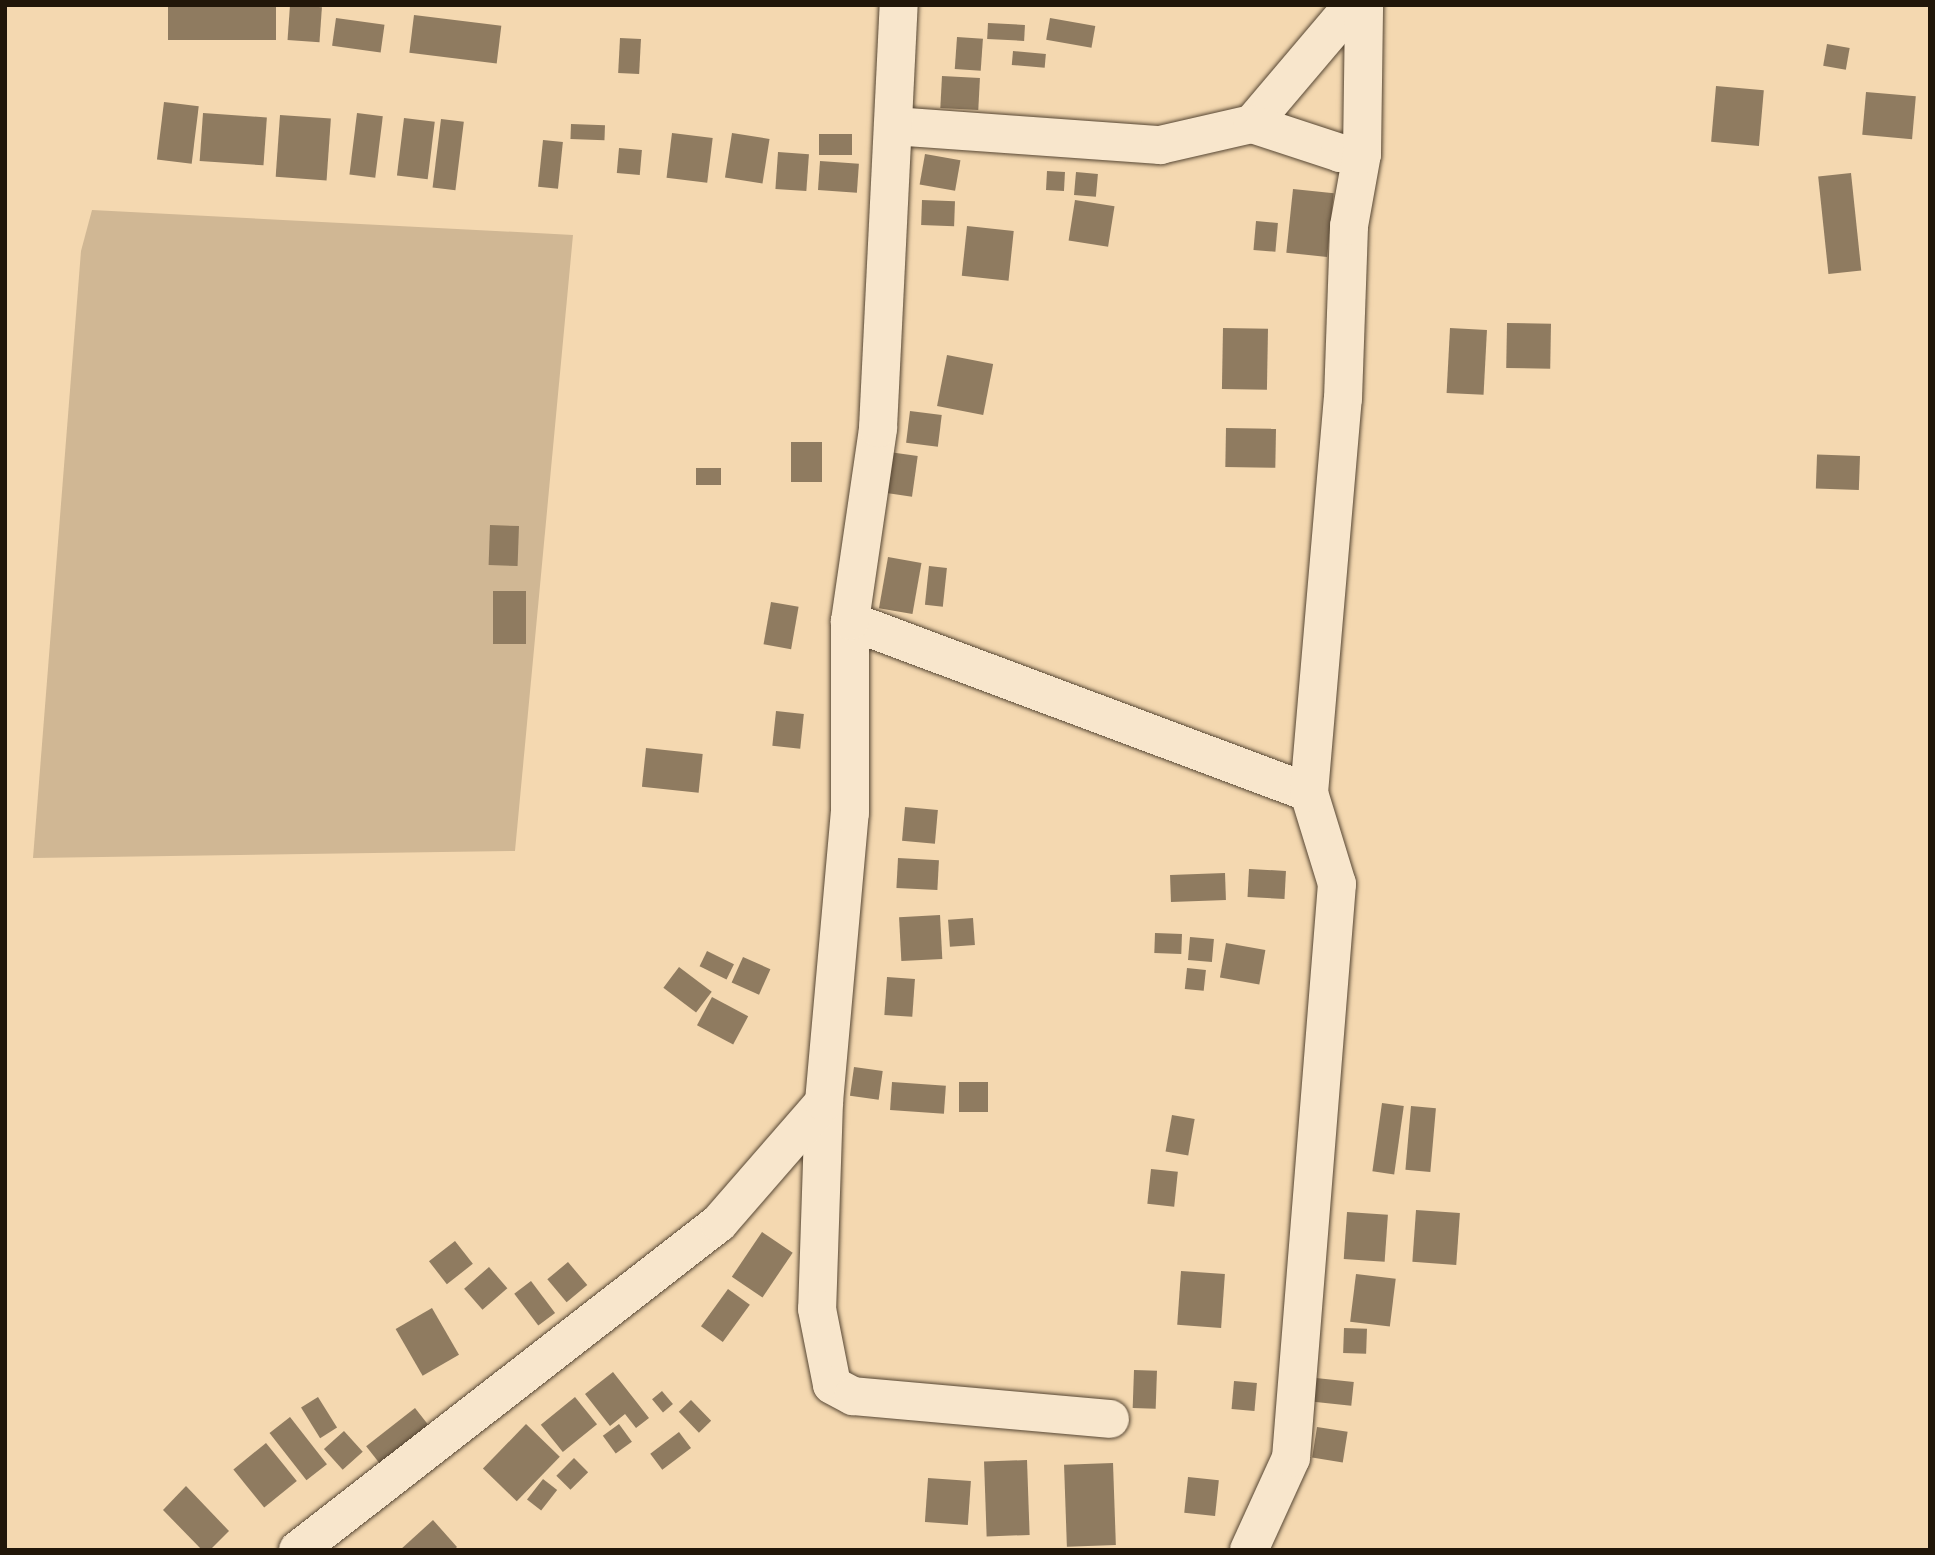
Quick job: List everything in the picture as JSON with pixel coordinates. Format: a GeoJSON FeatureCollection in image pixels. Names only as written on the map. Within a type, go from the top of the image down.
{"type":"FeatureCollection","features":[{"type":"Feature","properties":{"kind":"street"},"geometry":{"type":"LineString","coordinates":[[899,5],[878,428],[850,621],[850,813],[824,1102],[817,1310],[832,1385],[853,1396],[1110,1419]]}},
{"type":"Feature","properties":{"kind":"street"},"geometry":{"type":"LineString","coordinates":[[1252,124],[1353,5]]}},
{"type":"Feature","properties":{"kind":"street"},"geometry":{"type":"LineString","coordinates":[[1249,1550],[1291,1458],[1293,1445],[1337,884],[1309,793],[1343,399],[1349,226],[1362,154],[1364,5]]}},
{"type":"Feature","properties":{"kind":"street"},"geometry":{"type":"LineString","coordinates":[[893,126],[1160,145],[1252,124],[1340,153],[1362,154]]}},
{"type":"Feature","properties":{"kind":"street"},"geometry":{"type":"LineString","coordinates":[[850,621],[1309,793]]}},
{"type":"Feature","properties":{"kind":"street"},"geometry":{"type":"LineString","coordinates":[[298,1550],[719,1223],[824,1102]]}},
{"type":"Feature","properties":{"kind":"shaded area"},"geometry":{"type":"Polygon","coordinates":[[[92,210],[573,235],[515,851],[33,858],[81,251],[92,210]]]}},
{"type":"Feature","properties":{"kind":"building"},"geometry":{"type":"Polygon","coordinates":[[[168,5],[276,5],[276,40],[168,40],[168,5]]]}},
{"type":"Feature","properties":{"kind":"building"},"geometry":{"type":"Polygon","coordinates":[[[290,5],[322,7],[319,42],[288,40],[290,5]]]}},
{"type":"Feature","properties":{"kind":"building"},"geometry":{"type":"Polygon","coordinates":[[[414,15],[501,26],[497,63],[409,53],[414,15]]]}},
{"type":"Feature","properties":{"kind":"building"},"geometry":{"type":"Polygon","coordinates":[[[336,18],[385,25],[381,53],[332,46],[336,18]]]}},
{"type":"Feature","properties":{"kind":"building"},"geometry":{"type":"Polygon","coordinates":[[[1050,18],[1095,26],[1091,48],[1046,40],[1050,18]]]}},
{"type":"Feature","properties":{"kind":"building"},"geometry":{"type":"Polygon","coordinates":[[[988,23],[1025,25],[1024,41],[987,39],[988,23]]]}},
{"type":"Feature","properties":{"kind":"building"},"geometry":{"type":"Polygon","coordinates":[[[957,37],[983,39],[981,71],[955,69],[957,37]]]}},
{"type":"Feature","properties":{"kind":"building"},"geometry":{"type":"Polygon","coordinates":[[[620,38],[641,39],[639,74],[618,73],[620,38]]]}},
{"type":"Feature","properties":{"kind":"building"},"geometry":{"type":"Polygon","coordinates":[[[1827,44],[1850,48],[1846,70],[1823,66],[1827,44]]]}},
{"type":"Feature","properties":{"kind":"building"},"geometry":{"type":"Polygon","coordinates":[[[1013,51],[1046,54],[1045,68],[1012,65],[1013,51]]]}},
{"type":"Feature","properties":{"kind":"building"},"geometry":{"type":"Polygon","coordinates":[[[942,76],[980,78],[978,110],[940,108],[942,76]]]}},
{"type":"Feature","properties":{"kind":"building"},"geometry":{"type":"Polygon","coordinates":[[[1716,86],[1764,90],[1759,146],[1711,142],[1716,86]]]}},
{"type":"Feature","properties":{"kind":"building"},"geometry":{"type":"Polygon","coordinates":[[[1866,92],[1916,96],[1912,139],[1862,135],[1866,92]]]}},
{"type":"Feature","properties":{"kind":"building"},"geometry":{"type":"Polygon","coordinates":[[[164,102],[199,106],[192,164],[157,160],[164,102]]]}},
{"type":"Feature","properties":{"kind":"building"},"geometry":{"type":"Polygon","coordinates":[[[203,113],[267,117],[263,165],[200,161],[203,113]]]}},
{"type":"Feature","properties":{"kind":"building"},"geometry":{"type":"Polygon","coordinates":[[[357,113],[383,116],[375,178],[349,175],[357,113]]]}},
{"type":"Feature","properties":{"kind":"building"},"geometry":{"type":"Polygon","coordinates":[[[280,115],[331,119],[327,180],[276,177],[280,115]]]}},
{"type":"Feature","properties":{"kind":"building"},"geometry":{"type":"Polygon","coordinates":[[[404,118],[435,122],[428,179],[397,176],[404,118]]]}},
{"type":"Feature","properties":{"kind":"building"},"geometry":{"type":"Polygon","coordinates":[[[441,119],[464,122],[455,190],[433,187],[441,119]]]}},
{"type":"Feature","properties":{"kind":"building"},"geometry":{"type":"Polygon","coordinates":[[[571,124],[605,125],[604,140],[570,139],[571,124]]]}},
{"type":"Feature","properties":{"kind":"building"},"geometry":{"type":"Polygon","coordinates":[[[672,133],[713,138],[707,183],[667,178],[672,133]]]}},
{"type":"Feature","properties":{"kind":"building"},"geometry":{"type":"Polygon","coordinates":[[[732,133],[770,139],[762,183],[725,177],[732,133]]]}},
{"type":"Feature","properties":{"kind":"building"},"geometry":{"type":"Polygon","coordinates":[[[819,134],[852,134],[852,155],[819,155],[819,134]]]}},
{"type":"Feature","properties":{"kind":"building"},"geometry":{"type":"Polygon","coordinates":[[[543,140],[563,142],[558,189],[538,187],[543,140]]]}},
{"type":"Feature","properties":{"kind":"building"},"geometry":{"type":"Polygon","coordinates":[[[619,148],[642,150],[640,175],[617,173],[619,148]]]}},
{"type":"Feature","properties":{"kind":"building"},"geometry":{"type":"Polygon","coordinates":[[[778,152],[809,154],[806,191],[775,189],[778,152]]]}},
{"type":"Feature","properties":{"kind":"building"},"geometry":{"type":"Polygon","coordinates":[[[925,154],[960,160],[955,191],[920,185],[925,154]]]}},
{"type":"Feature","properties":{"kind":"building"},"geometry":{"type":"Polygon","coordinates":[[[820,161],[859,164],[857,193],[818,190],[820,161]]]}},
{"type":"Feature","properties":{"kind":"building"},"geometry":{"type":"Polygon","coordinates":[[[1047,171],[1065,172],[1064,191],[1046,190],[1047,171]]]}},
{"type":"Feature","properties":{"kind":"building"},"geometry":{"type":"Polygon","coordinates":[[[1076,172],[1098,174],[1096,197],[1074,195],[1076,172]]]}},
{"type":"Feature","properties":{"kind":"building"},"geometry":{"type":"Polygon","coordinates":[[[1851,173],[1861,270],[1828,274],[1818,176],[1851,173]]]}},
{"type":"Feature","properties":{"kind":"building"},"geometry":{"type":"Polygon","coordinates":[[[1293,189],[1334,193],[1327,257],[1286,253],[1293,189]]]}},
{"type":"Feature","properties":{"kind":"building"},"geometry":{"type":"Polygon","coordinates":[[[922,200],[955,201],[954,226],[921,225],[922,200]]]}},
{"type":"Feature","properties":{"kind":"building"},"geometry":{"type":"Polygon","coordinates":[[[1075,200],[1115,206],[1108,247],[1069,240],[1075,200]]]}},
{"type":"Feature","properties":{"kind":"building"},"geometry":{"type":"Polygon","coordinates":[[[1256,221],[1278,223],[1275,252],[1253,250],[1256,221]]]}},
{"type":"Feature","properties":{"kind":"building"},"geometry":{"type":"Polygon","coordinates":[[[967,226],[1014,231],[1009,281],[962,276],[967,226]]]}},
{"type":"Feature","properties":{"kind":"building"},"geometry":{"type":"Polygon","coordinates":[[[1507,323],[1551,324],[1550,369],[1506,368],[1507,323]]]}},
{"type":"Feature","properties":{"kind":"building"},"geometry":{"type":"Polygon","coordinates":[[[1223,328],[1268,329],[1267,390],[1222,389],[1223,328]]]}},
{"type":"Feature","properties":{"kind":"building"},"geometry":{"type":"Polygon","coordinates":[[[1450,328],[1487,330],[1484,395],[1447,393],[1450,328]]]}},
{"type":"Feature","properties":{"kind":"building"},"geometry":{"type":"Polygon","coordinates":[[[947,355],[993,364],[983,415],[937,406],[947,355]]]}},
{"type":"Feature","properties":{"kind":"building"},"geometry":{"type":"Polygon","coordinates":[[[910,411],[942,415],[938,447],[906,443],[910,411]]]}},
{"type":"Feature","properties":{"kind":"building"},"geometry":{"type":"Polygon","coordinates":[[[1226,428],[1276,429],[1275,468],[1225,467],[1226,428]]]}},
{"type":"Feature","properties":{"kind":"building"},"geometry":{"type":"Polygon","coordinates":[[[791,442],[822,442],[822,482],[791,482],[791,442]]]}},
{"type":"Feature","properties":{"kind":"building"},"geometry":{"type":"Polygon","coordinates":[[[889,452],[918,456],[912,497],[883,493],[889,452]]]}},
{"type":"Feature","properties":{"kind":"building"},"geometry":{"type":"Polygon","coordinates":[[[1817,454],[1860,456],[1859,490],[1816,488],[1817,454]]]}},
{"type":"Feature","properties":{"kind":"building"},"geometry":{"type":"Polygon","coordinates":[[[696,468],[721,468],[721,485],[696,485],[696,468]]]}},
{"type":"Feature","properties":{"kind":"building"},"geometry":{"type":"Polygon","coordinates":[[[490,525],[519,526],[518,566],[489,565],[490,525]]]}},
{"type":"Feature","properties":{"kind":"building"},"geometry":{"type":"Polygon","coordinates":[[[888,557],[921,563],[912,614],[879,608],[888,557]]]}},
{"type":"Feature","properties":{"kind":"building"},"geometry":{"type":"Polygon","coordinates":[[[929,566],[947,568],[943,607],[925,605],[929,566]]]}},
{"type":"Feature","properties":{"kind":"building"},"geometry":{"type":"Polygon","coordinates":[[[493,591],[526,591],[526,644],[493,644],[493,591]]]}},
{"type":"Feature","properties":{"kind":"building"},"geometry":{"type":"Polygon","coordinates":[[[771,602],[799,607],[791,649],[764,644],[771,602]]]}},
{"type":"Feature","properties":{"kind":"building"},"geometry":{"type":"Polygon","coordinates":[[[776,711],[804,714],[800,749],[772,746],[776,711]]]}},
{"type":"Feature","properties":{"kind":"building"},"geometry":{"type":"Polygon","coordinates":[[[646,748],[703,754],[699,793],[642,787],[646,748]]]}},
{"type":"Feature","properties":{"kind":"building"},"geometry":{"type":"Polygon","coordinates":[[[905,807],[938,810],[935,844],[902,841],[905,807]]]}},
{"type":"Feature","properties":{"kind":"building"},"geometry":{"type":"Polygon","coordinates":[[[898,858],[939,860],[937,890],[896,888],[898,858]]]}},
{"type":"Feature","properties":{"kind":"building"},"geometry":{"type":"Polygon","coordinates":[[[1249,869],[1286,871],[1284,899],[1248,897],[1249,869]]]}},
{"type":"Feature","properties":{"kind":"building"},"geometry":{"type":"Polygon","coordinates":[[[1225,873],[1226,900],[1171,902],[1170,875],[1225,873]]]}},
{"type":"Feature","properties":{"kind":"building"},"geometry":{"type":"Polygon","coordinates":[[[940,915],[942,959],[901,961],[899,917],[940,915]]]}},
{"type":"Feature","properties":{"kind":"building"},"geometry":{"type":"Polygon","coordinates":[[[973,918],[975,945],[950,947],[948,920],[973,918]]]}},
{"type":"Feature","properties":{"kind":"building"},"geometry":{"type":"Polygon","coordinates":[[[1155,933],[1182,934],[1181,954],[1154,953],[1155,933]]]}},
{"type":"Feature","properties":{"kind":"building"},"geometry":{"type":"Polygon","coordinates":[[[1190,937],[1214,939],[1212,962],[1188,960],[1190,937]]]}},
{"type":"Feature","properties":{"kind":"building"},"geometry":{"type":"Polygon","coordinates":[[[1226,943],[1265,950],[1259,984],[1220,977],[1226,943]]]}},
{"type":"Feature","properties":{"kind":"building"},"geometry":{"type":"Polygon","coordinates":[[[707,951],[734,964],[727,979],[700,966],[707,951]]]}},
{"type":"Feature","properties":{"kind":"building"},"geometry":{"type":"Polygon","coordinates":[[[743,957],[770,969],[759,995],[732,983],[743,957]]]}},
{"type":"Feature","properties":{"kind":"building"},"geometry":{"type":"Polygon","coordinates":[[[679,967],[712,992],[696,1012],[663,988],[679,967]]]}},
{"type":"Feature","properties":{"kind":"building"},"geometry":{"type":"Polygon","coordinates":[[[1187,968],[1206,970],[1204,991],[1185,989],[1187,968]]]}},
{"type":"Feature","properties":{"kind":"building"},"geometry":{"type":"Polygon","coordinates":[[[887,977],[915,979],[912,1017],[884,1015],[887,977]]]}},
{"type":"Feature","properties":{"kind":"building"},"geometry":{"type":"Polygon","coordinates":[[[712,997],[748,1016],[733,1045],[697,1025],[712,997]]]}},
{"type":"Feature","properties":{"kind":"building"},"geometry":{"type":"Polygon","coordinates":[[[854,1067],[883,1071],[879,1100],[850,1096],[854,1067]]]}},
{"type":"Feature","properties":{"kind":"building"},"geometry":{"type":"Polygon","coordinates":[[[892,1082],[946,1086],[944,1114],[890,1110],[892,1082]]]}},
{"type":"Feature","properties":{"kind":"building"},"geometry":{"type":"Polygon","coordinates":[[[959,1082],[988,1082],[988,1112],[959,1112],[959,1082]]]}},
{"type":"Feature","properties":{"kind":"building"},"geometry":{"type":"Polygon","coordinates":[[[1382,1103],[1404,1106],[1394,1174],[1372,1171],[1382,1103]]]}},
{"type":"Feature","properties":{"kind":"building"},"geometry":{"type":"Polygon","coordinates":[[[1411,1106],[1436,1108],[1430,1172],[1405,1170],[1411,1106]]]}},
{"type":"Feature","properties":{"kind":"building"},"geometry":{"type":"Polygon","coordinates":[[[1172,1115],[1195,1119],[1188,1155],[1166,1151],[1172,1115]]]}},
{"type":"Feature","properties":{"kind":"building"},"geometry":{"type":"Polygon","coordinates":[[[1151,1169],[1178,1172],[1174,1207],[1147,1204],[1151,1169]]]}},
{"type":"Feature","properties":{"kind":"building"},"geometry":{"type":"Polygon","coordinates":[[[1416,1210],[1460,1213],[1456,1265],[1412,1262],[1416,1210]]]}},
{"type":"Feature","properties":{"kind":"building"},"geometry":{"type":"Polygon","coordinates":[[[1347,1212],[1388,1215],[1385,1262],[1344,1259],[1347,1212]]]}},
{"type":"Feature","properties":{"kind":"building"},"geometry":{"type":"Polygon","coordinates":[[[762,1232],[793,1253],[762,1297],[732,1277],[762,1232]]]}},
{"type":"Feature","properties":{"kind":"building"},"geometry":{"type":"Polygon","coordinates":[[[455,1241],[473,1264],[447,1284],[429,1261],[455,1241]]]}},
{"type":"Feature","properties":{"kind":"building"},"geometry":{"type":"Polygon","coordinates":[[[568,1262],[587,1285],[567,1302],[547,1279],[568,1262]]]}},
{"type":"Feature","properties":{"kind":"building"},"geometry":{"type":"Polygon","coordinates":[[[489,1267],[507,1288],[482,1310],[464,1289],[489,1267]]]}},
{"type":"Feature","properties":{"kind":"building"},"geometry":{"type":"Polygon","coordinates":[[[1181,1271],[1225,1274],[1221,1328],[1177,1325],[1181,1271]]]}},
{"type":"Feature","properties":{"kind":"building"},"geometry":{"type":"Polygon","coordinates":[[[1356,1274],[1396,1279],[1390,1327],[1350,1322],[1356,1274]]]}},
{"type":"Feature","properties":{"kind":"building"},"geometry":{"type":"Polygon","coordinates":[[[531,1281],[555,1313],[538,1326],[514,1294],[531,1281]]]}},
{"type":"Feature","properties":{"kind":"building"},"geometry":{"type":"Polygon","coordinates":[[[728,1289],[750,1305],[723,1342],[701,1326],[728,1289]]]}},
{"type":"Feature","properties":{"kind":"building"},"geometry":{"type":"Polygon","coordinates":[[[432,1308],[459,1355],[423,1376],[396,1329],[432,1308]]]}},
{"type":"Feature","properties":{"kind":"building"},"geometry":{"type":"Polygon","coordinates":[[[1344,1328],[1367,1329],[1366,1354],[1343,1353],[1344,1328]]]}},
{"type":"Feature","properties":{"kind":"building"},"geometry":{"type":"Polygon","coordinates":[[[1134,1370],[1157,1371],[1156,1409],[1133,1408],[1134,1370]]]}},
{"type":"Feature","properties":{"kind":"building"},"geometry":{"type":"Polygon","coordinates":[[[613,1372],[649,1418],[636,1428],[625,1414],[610,1426],[585,1394],[613,1372]]]}},
{"type":"Feature","properties":{"kind":"building"},"geometry":{"type":"Polygon","coordinates":[[[1316,1378],[1354,1382],[1351,1406],[1313,1402],[1316,1378]]]}},
{"type":"Feature","properties":{"kind":"building"},"geometry":{"type":"Polygon","coordinates":[[[1234,1381],[1257,1383],[1254,1411],[1232,1409],[1234,1381]]]}},
{"type":"Feature","properties":{"kind":"building"},"geometry":{"type":"Polygon","coordinates":[[[662,1391],[673,1404],[663,1412],[652,1399],[662,1391]]]}},
{"type":"Feature","properties":{"kind":"building"},"geometry":{"type":"Polygon","coordinates":[[[318,1397],[337,1428],[320,1438],[301,1408],[318,1397]]]}},
{"type":"Feature","properties":{"kind":"building"},"geometry":{"type":"Polygon","coordinates":[[[575,1397],[597,1424],[563,1452],[541,1425],[575,1397]]]}},
{"type":"Feature","properties":{"kind":"building"},"geometry":{"type":"Polygon","coordinates":[[[691,1400],[711,1421],[699,1433],[679,1412],[691,1400]]]}},
{"type":"Feature","properties":{"kind":"building"},"geometry":{"type":"Polygon","coordinates":[[[415,1408],[429,1426],[380,1464],[366,1446],[415,1408]]]}},
{"type":"Feature","properties":{"kind":"building"},"geometry":{"type":"Polygon","coordinates":[[[290,1417],[327,1464],[306,1480],[270,1433],[290,1417]]]}},
{"type":"Feature","properties":{"kind":"building"},"geometry":{"type":"Polygon","coordinates":[[[526,1424],[560,1457],[517,1501],[483,1469],[526,1424]]]}},
{"type":"Feature","properties":{"kind":"building"},"geometry":{"type":"Polygon","coordinates":[[[619,1424],[632,1442],[616,1454],[603,1436],[619,1424]]]}},
{"type":"Feature","properties":{"kind":"building"},"geometry":{"type":"Polygon","coordinates":[[[1317,1427],[1348,1432],[1343,1462],[1312,1458],[1317,1427]]]}},
{"type":"Feature","properties":{"kind":"building"},"geometry":{"type":"Polygon","coordinates":[[[344,1431],[363,1452],[343,1470],[324,1449],[344,1431]]]}},
{"type":"Feature","properties":{"kind":"building"},"geometry":{"type":"Polygon","coordinates":[[[679,1432],[691,1448],[662,1470],[650,1454],[679,1432]]]}},
{"type":"Feature","properties":{"kind":"building"},"geometry":{"type":"Polygon","coordinates":[[[266,1443],[297,1481],[264,1508],[233,1469],[266,1443]]]}},
{"type":"Feature","properties":{"kind":"building"},"geometry":{"type":"Polygon","coordinates":[[[574,1458],[588,1472],[570,1490],[556,1476],[574,1458]]]}},
{"type":"Feature","properties":{"kind":"building"},"geometry":{"type":"Polygon","coordinates":[[[1027,1460],[1030,1535],[987,1536],[984,1462],[1027,1460]]]}},
{"type":"Feature","properties":{"kind":"building"},"geometry":{"type":"Polygon","coordinates":[[[1113,1463],[1116,1545],[1067,1547],[1064,1465],[1113,1463]]]}},
{"type":"Feature","properties":{"kind":"building"},"geometry":{"type":"Polygon","coordinates":[[[1188,1477],[1219,1480],[1215,1516],[1184,1513],[1188,1477]]]}},
{"type":"Feature","properties":{"kind":"building"},"geometry":{"type":"Polygon","coordinates":[[[928,1478],[971,1481],[968,1525],[925,1522],[928,1478]]]}},
{"type":"Feature","properties":{"kind":"building"},"geometry":{"type":"Polygon","coordinates":[[[543,1479],[557,1490],[541,1511],[527,1499],[543,1479]]]}},
{"type":"Feature","properties":{"kind":"building"},"geometry":{"type":"Polygon","coordinates":[[[186,1486],[229,1531],[210,1550],[202,1550],[163,1510],[186,1486]]]}},
{"type":"Feature","properties":{"kind":"building"},"geometry":{"type":"Polygon","coordinates":[[[433,1520],[457,1547],[454,1550],[400,1550],[433,1520]]]}}]}
